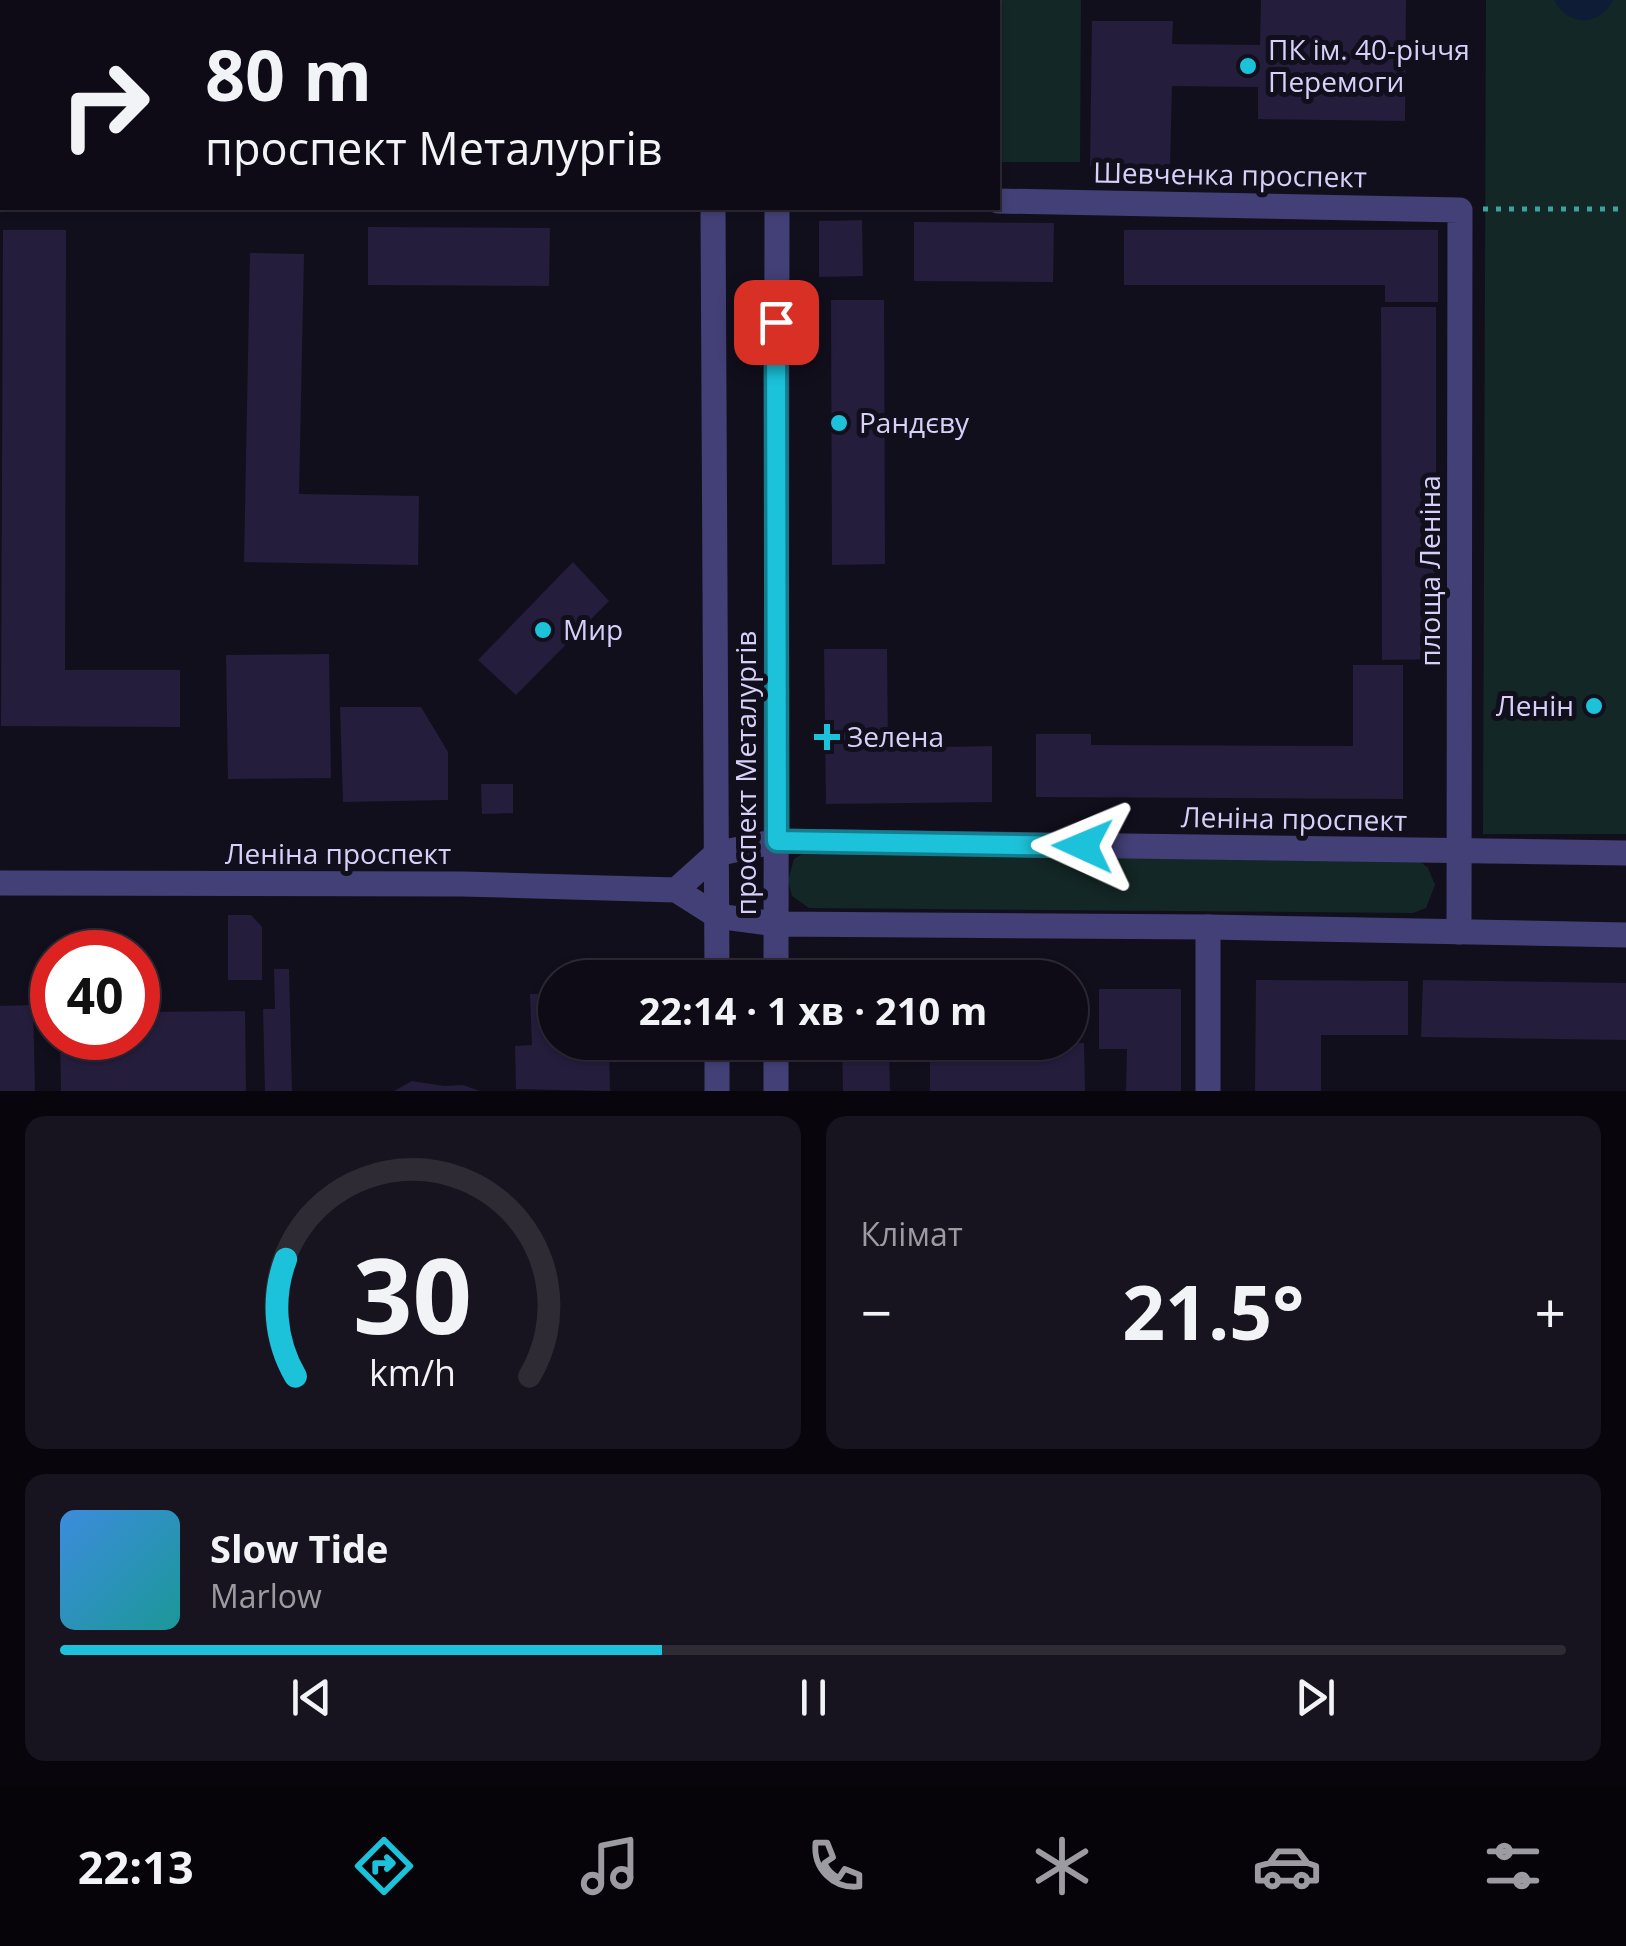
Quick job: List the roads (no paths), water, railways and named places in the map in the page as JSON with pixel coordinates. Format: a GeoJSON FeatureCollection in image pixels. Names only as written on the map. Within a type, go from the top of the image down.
{"type":"FeatureCollection","features":[{"type":"Feature","properties":{"kind":"street","name":"Шевченка проспект"},"geometry":{"type":"LineString","coordinates":[[1000,202],[1460,210]]}},
{"type":"Feature","properties":{"kind":"street","name":"проспект Металургів"},"geometry":{"type":"LineString","coordinates":[[713,210],[716,960]]}},
{"type":"Feature","properties":{"kind":"street","name":"проспект Металургів"},"geometry":{"type":"LineString","coordinates":[[776,960],[777,210]]}},
{"type":"Feature","properties":{"kind":"street","name":"площа Леніна"},"geometry":{"type":"LineString","coordinates":[[1458,932],[1460,210]]}},
{"type":"Feature","properties":{"kind":"street","name":"Леніна проспект"},"geometry":{"type":"LineString","coordinates":[[0,883],[462,884],[676,890],[716,854],[777,841],[1626,853]]}},
{"type":"Feature","properties":{"kind":"street"},"geometry":{"type":"LineString","coordinates":[[676,890],[716,916],[776,924],[1626,935]]}},
{"type":"Feature","properties":{"kind":"street"},"geometry":{"type":"LineString","coordinates":[[1208,927],[1208,1091]]}},
{"type":"Feature","properties":{"kind":"street"},"geometry":{"type":"LineString","coordinates":[[717,1060],[717,1091]]}},
{"type":"Feature","properties":{"kind":"street"},"geometry":{"type":"LineString","coordinates":[[776,1060],[776,1091]]}},
{"type":"Feature","properties":{"kind":"water"},"geometry":{"type":"Polygon","coordinates":[[[1554,0],[1613,0],[1600,15],[1584,20],[1567,15],[1554,0]]]}},
{"type":"Feature","properties":{"kind":"place","name":"ПК ім. 40-річчя Перемоги"},"geometry":{"type":"Point","coordinates":[1248,66]}},
{"type":"Feature","properties":{"kind":"place","name":"Рандєву"},"geometry":{"type":"Point","coordinates":[839,423]}},
{"type":"Feature","properties":{"kind":"place","name":"Мир"},"geometry":{"type":"Point","coordinates":[543,630]}},
{"type":"Feature","properties":{"kind":"place","name":"Ленін"},"geometry":{"type":"Point","coordinates":[1594,706]}},
{"type":"Feature","properties":{"kind":"place","name":"Зелена"},"geometry":{"type":"Point","coordinates":[827,737]}}]}
